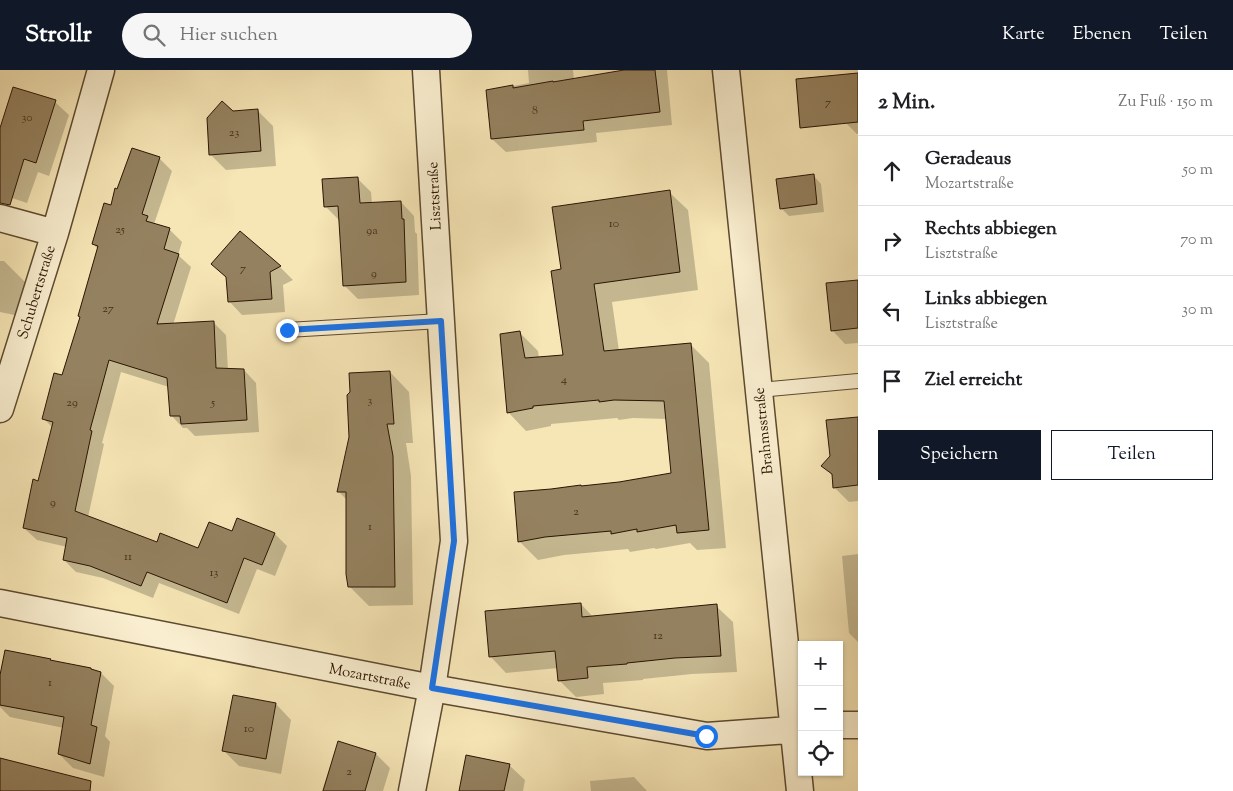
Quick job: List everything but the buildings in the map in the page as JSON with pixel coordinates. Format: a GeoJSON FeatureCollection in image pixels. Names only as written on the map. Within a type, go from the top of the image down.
{"type":"FeatureCollection","features":[{"type":"Feature","properties":{"kind":"street","name":"Schubertstraße"},"geometry":{"type":"LineString","coordinates":[[0,409],[101,70]]}},
{"type":"Feature","properties":{"kind":"street","name":"Lisztstraße"},"geometry":{"type":"LineString","coordinates":[[412,791],[432,688],[454,541],[426,70]]}},
{"type":"Feature","properties":{"kind":"street","name":"Brahmsstraße"},"geometry":{"type":"LineString","coordinates":[[726,70],[759,390],[798,730]]}},
{"type":"Feature","properties":{"kind":"street","name":"Schubertstraße"},"geometry":{"type":"LineString","coordinates":[[0,218],[54,233]]}},
{"type":"Feature","properties":{"kind":"street","name":"Mozartstraße"},"geometry":{"type":"LineString","coordinates":[[0,603],[432,688],[706,736],[798,730]]}},
{"type":"Feature","properties":{"kind":"street"},"geometry":{"type":"LineString","coordinates":[[843,725],[858,725]]}},
{"type":"Feature","properties":{"kind":"street","name":"Brahmsstraße"},"geometry":{"type":"LineString","coordinates":[[798,731],[800,791]]}},
{"type":"Feature","properties":{"kind":"lane"},"geometry":{"type":"LineString","coordinates":[[287,330],[441,321]]}},
{"type":"Feature","properties":{"kind":"lane"},"geometry":{"type":"LineString","coordinates":[[759,390],[858,381]]}},
{"type":"Feature","properties":{"kind":"route"},"geometry":{"type":"LineString","coordinates":[[287,330],[441,321],[454,541],[432,688],[706,736]]}}]}
